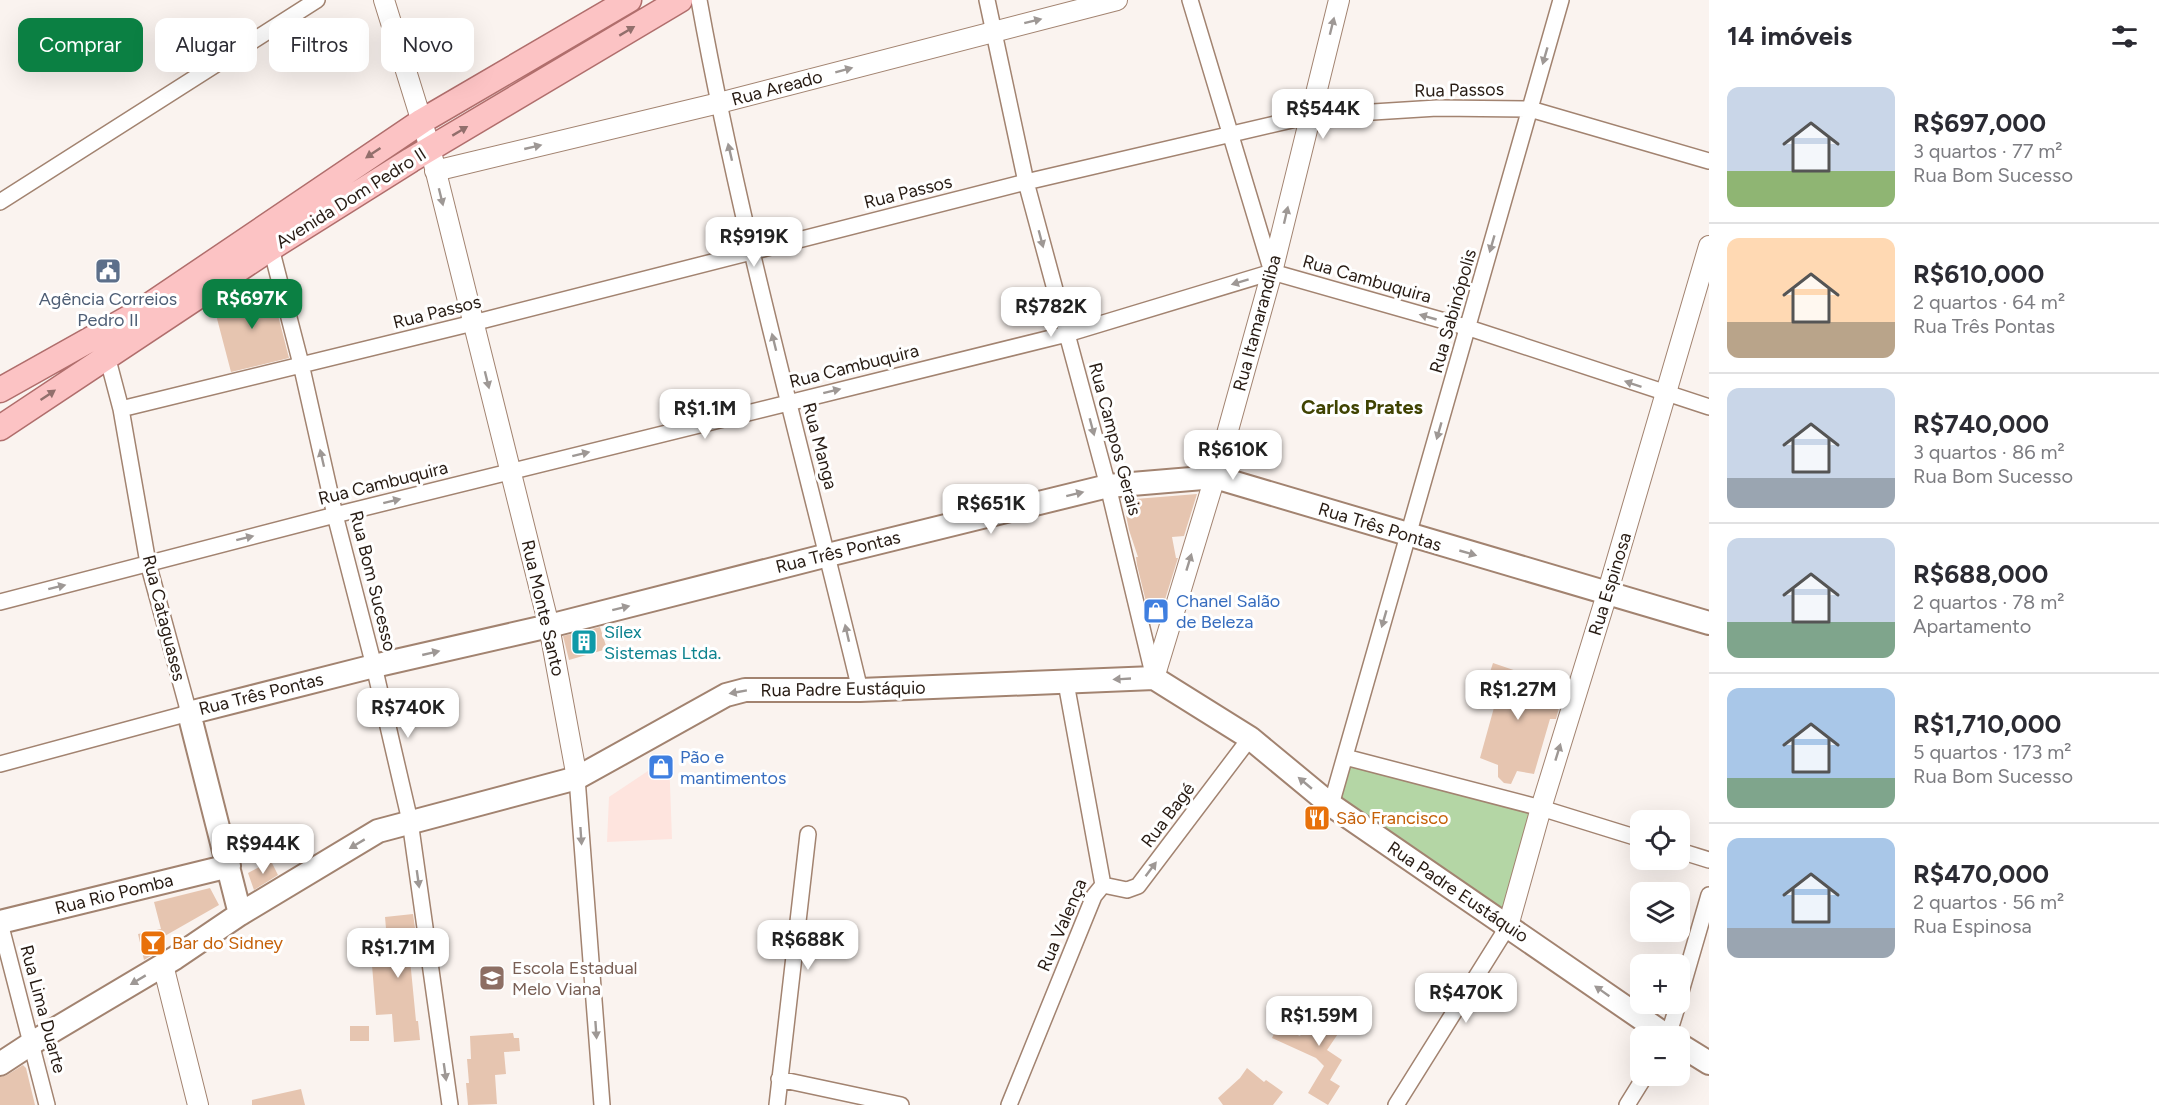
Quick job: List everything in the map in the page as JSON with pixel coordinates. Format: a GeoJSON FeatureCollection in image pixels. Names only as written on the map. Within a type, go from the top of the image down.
{"type":"FeatureCollection","features":[{"type":"Feature","properties":{"kind":"main road","name":"Avenida Dom Pedro II"},"geometry":{"type":"LineString","coordinates":[[0,390],[141,311],[422,120],[629,0]]}},
{"type":"Feature","properties":{"kind":"main road","name":"Avenida Dom Pedro II"},"geometry":{"type":"LineString","coordinates":[[0,428],[271,248],[432,159],[680,0]]}},
{"type":"Feature","properties":{"kind":"main road","name":"Rua Três Pontas"},"geometry":{"type":"LineString","coordinates":[[189,713],[374,666],[549,626],[1108,486],[1215,477],[1709,623]]}},
{"type":"Feature","properties":{"kind":"main road","name":"Rua Padre Eustáquio"},"geometry":{"type":"LineString","coordinates":[[0,1064],[378,831],[577,778],[726,695],[745,690],[860,690],[1154,678],[1250,738],[1331,805],[1653,1026]]}},
{"type":"Feature","properties":{"kind":"main road","name":"Rua Cataguases"},"geometry":{"type":"LineString","coordinates":[[189,713],[240,914]]}},
{"type":"Feature","properties":{"kind":"main road","name":"Rua Rio Pomba"},"geometry":{"type":"LineString","coordinates":[[0,923],[229,866]]}},
{"type":"Feature","properties":{"kind":"main road"},"geometry":{"type":"LineString","coordinates":[[1690,1052],[1709,1064]]}},
{"type":"Feature","properties":{"kind":"street"},"geometry":{"type":"LineString","coordinates":[[0,202],[317,0]]}},
{"type":"Feature","properties":{"kind":"street","name":"Rua Monte Santo"},"geometry":{"type":"LineString","coordinates":[[384,0],[422,120],[549,626],[577,778],[602,1105]]}},
{"type":"Feature","properties":{"kind":"street","name":"Rua Manga"},"geometry":{"type":"LineString","coordinates":[[699,0],[752,252],[860,690]]}},
{"type":"Feature","properties":{"kind":"street","name":"Rua Campos Gerais"},"geometry":{"type":"LineString","coordinates":[[987,0],[1026,182],[1108,486],[1154,678]]}},
{"type":"Feature","properties":{"kind":"street","name":"Rua Areado"},"geometry":{"type":"LineString","coordinates":[[432,159],[719,103],[1118,0]]}},
{"type":"Feature","properties":{"kind":"street"},"geometry":{"type":"LineString","coordinates":[[1190,0],[1272,272]]}},
{"type":"Feature","properties":{"kind":"street","name":"Rua Itamarandiba"},"geometry":{"type":"LineString","coordinates":[[1154,678],[1215,477],[1272,272],[1339,0]]}},
{"type":"Feature","properties":{"kind":"street","name":"Rua Sabinópolis"},"geometry":{"type":"LineString","coordinates":[[1331,805],[1562,0]]}},
{"type":"Feature","properties":{"kind":"street","name":"Rua Passos"},"geometry":{"type":"LineString","coordinates":[[121,409],[473,323],[1026,182],[1309,116],[1437,108],[1530,109],[1709,161]]}},
{"type":"Feature","properties":{"kind":"street","name":"Rua Espinosa"},"geometry":{"type":"LineString","coordinates":[[1396,1105],[1508,926],[1541,808],[1607,594],[1709,246]]}},
{"type":"Feature","properties":{"kind":"street","name":"Rua Bom Sucesso"},"geometry":{"type":"LineString","coordinates":[[271,248],[301,364],[335,515],[374,666],[410,821],[450,1105]]}},
{"type":"Feature","properties":{"kind":"street","name":"Rua Cambuquira"},"geometry":{"type":"LineString","coordinates":[[0,602],[510,471],[1067,334],[1272,272],[1469,328],[1709,407]]}},
{"type":"Feature","properties":{"kind":"street","name":"Rua Cataguases"},"geometry":{"type":"LineString","coordinates":[[107,356],[121,409],[148,563],[189,713]]}},
{"type":"Feature","properties":{"kind":"street","name":"Rua Valença"},"geometry":{"type":"LineString","coordinates":[[1009,1105],[1094,896],[1103,885],[1066,683]]}},
{"type":"Feature","properties":{"kind":"street","name":"Rua Três Pontas"},"geometry":{"type":"LineString","coordinates":[[0,764],[189,713]]}},
{"type":"Feature","properties":{"kind":"street","name":"Rua Bagé"},"geometry":{"type":"LineString","coordinates":[[1103,885],[1127,890],[1138,886],[1250,738]]}},
{"type":"Feature","properties":{"kind":"street"},"geometry":{"type":"LineString","coordinates":[[1345,757],[1541,808],[1630,836]]}},
{"type":"Feature","properties":{"kind":"street"},"geometry":{"type":"LineString","coordinates":[[777,1105],[808,834]]}},
{"type":"Feature","properties":{"kind":"street"},"geometry":{"type":"LineString","coordinates":[[1690,854],[1709,860]]}},
{"type":"Feature","properties":{"kind":"street"},"geometry":{"type":"LineString","coordinates":[[1690,961],[1709,895]]}},
{"type":"Feature","properties":{"kind":"street","name":"Rua Lima Duarte"},"geometry":{"type":"LineString","coordinates":[[0,923],[48,1105]]}},
{"type":"Feature","properties":{"kind":"street"},"geometry":{"type":"LineString","coordinates":[[163,965],[198,1105]]}},
{"type":"Feature","properties":{"kind":"street"},"geometry":{"type":"LineString","coordinates":[[779,1079],[901,1105]]}},
{"type":"Feature","properties":{"kind":"street"},"geometry":{"type":"LineString","coordinates":[[1627,1105],[1639,1086]]}},
{"type":"Feature","properties":{"kind":"shaded area"},"geometry":{"type":"Polygon","coordinates":[[[669,757],[672,839],[607,842],[609,797],[669,757]]]}},
{"type":"Feature","properties":{"kind":"green space"},"geometry":{"type":"Polygon","coordinates":[[[1345,757],[1541,808],[1508,926],[1331,805],[1345,757]]]}},
{"type":"Feature","properties":{"kind":"building"},"geometry":{"type":"Polygon","coordinates":[[[259,284],[271,288],[289,358],[231,372],[215,311],[259,284]]]}},
{"type":"Feature","properties":{"kind":"building"},"geometry":{"type":"Polygon","coordinates":[[[1197,494],[1184,536],[1172,537],[1176,558],[1178,558],[1158,622],[1151,622],[1137,565],[1136,557],[1138,557],[1129,530],[1123,500],[1197,494]]]}},
{"type":"Feature","properties":{"kind":"building","name":"Sílex Sistemas Ltda."},"geometry":{"type":"Polygon","coordinates":[[[600,627],[607,649],[569,660],[563,636],[600,627]]]}},
{"type":"Feature","properties":{"kind":"building"},"geometry":{"type":"Polygon","coordinates":[[[1493,663],[1552,683],[1553,693],[1562,697],[1556,719],[1550,719],[1534,774],[1517,771],[1511,784],[1504,783],[1498,777],[1498,765],[1480,758],[1495,704],[1488,695],[1494,676],[1489,675],[1493,663]]]}},
{"type":"Feature","properties":{"kind":"building"},"geometry":{"type":"Polygon","coordinates":[[[271,861],[278,875],[254,890],[248,873],[271,861]]]}},
{"type":"Feature","properties":{"kind":"building"},"geometry":{"type":"Polygon","coordinates":[[[210,888],[219,905],[163,937],[166,947],[144,960],[138,934],[161,929],[154,902],[210,888]]]}},
{"type":"Feature","properties":{"kind":"building"},"geometry":{"type":"Polygon","coordinates":[[[413,914],[418,948],[409,949],[420,1040],[394,1042],[392,1014],[376,1015],[372,965],[389,963],[385,917],[413,914]]]}},
{"type":"Feature","properties":{"kind":"building"},"geometry":{"type":"Polygon","coordinates":[[[1320,1001],[1348,1019],[1327,1050],[1342,1060],[1330,1080],[1340,1086],[1328,1105],[1308,1093],[1324,1066],[1316,1058],[1272,1038],[1277,1027],[1300,1036],[1320,1001]]]}},
{"type":"Feature","properties":{"kind":"building"},"geometry":{"type":"Polygon","coordinates":[[[350,1026],[369,1026],[369,1041],[350,1041],[350,1026]]]}},
{"type":"Feature","properties":{"kind":"building"},"geometry":{"type":"Polygon","coordinates":[[[513,1033],[514,1038],[519,1038],[520,1051],[504,1052],[506,1074],[495,1075],[497,1104],[468,1105],[466,1083],[469,1083],[467,1059],[471,1059],[470,1036],[513,1033]]]}},
{"type":"Feature","properties":{"kind":"building"},"geometry":{"type":"Polygon","coordinates":[[[23,1065],[26,1068],[35,1105],[0,1105],[0,1077],[23,1065]]]}},
{"type":"Feature","properties":{"kind":"building"},"geometry":{"type":"Polygon","coordinates":[[[1247,1068],[1264,1082],[1266,1080],[1283,1092],[1273,1105],[1223,1105],[1218,1098],[1240,1078],[1247,1068]]]}},
{"type":"Feature","properties":{"kind":"building"},"geometry":{"type":"Polygon","coordinates":[[[301,1089],[305,1105],[252,1105],[252,1100],[301,1089]]]}},
{"type":"Feature","properties":{"kind":"place","name":"Agência Correios Pedro II"},"geometry":{"type":"Point","coordinates":[108,271]}},
{"type":"Feature","properties":{"kind":"place","name":"Chanel Salão de Beleza"},"geometry":{"type":"Point","coordinates":[1156,611]}},
{"type":"Feature","properties":{"kind":"place","name":"Sílex Sistemas Ltda."},"geometry":{"type":"Point","coordinates":[584,642]}},
{"type":"Feature","properties":{"kind":"place","name":"Pão e mantimentos"},"geometry":{"type":"Point","coordinates":[661,767]}},
{"type":"Feature","properties":{"kind":"place","name":"São Francisco"},"geometry":{"type":"Point","coordinates":[1317,818]}},
{"type":"Feature","properties":{"kind":"place","name":"Bar do Sidney"},"geometry":{"type":"Point","coordinates":[153,943]}},
{"type":"Feature","properties":{"kind":"place","name":"Escola Estadual Melo Viana"},"geometry":{"type":"Point","coordinates":[492,978]}},
{"type":"Feature","properties":{"kind":"district","name":"Carlos Prates"},"geometry":{"type":"Point","coordinates":[1362,407]}}]}
